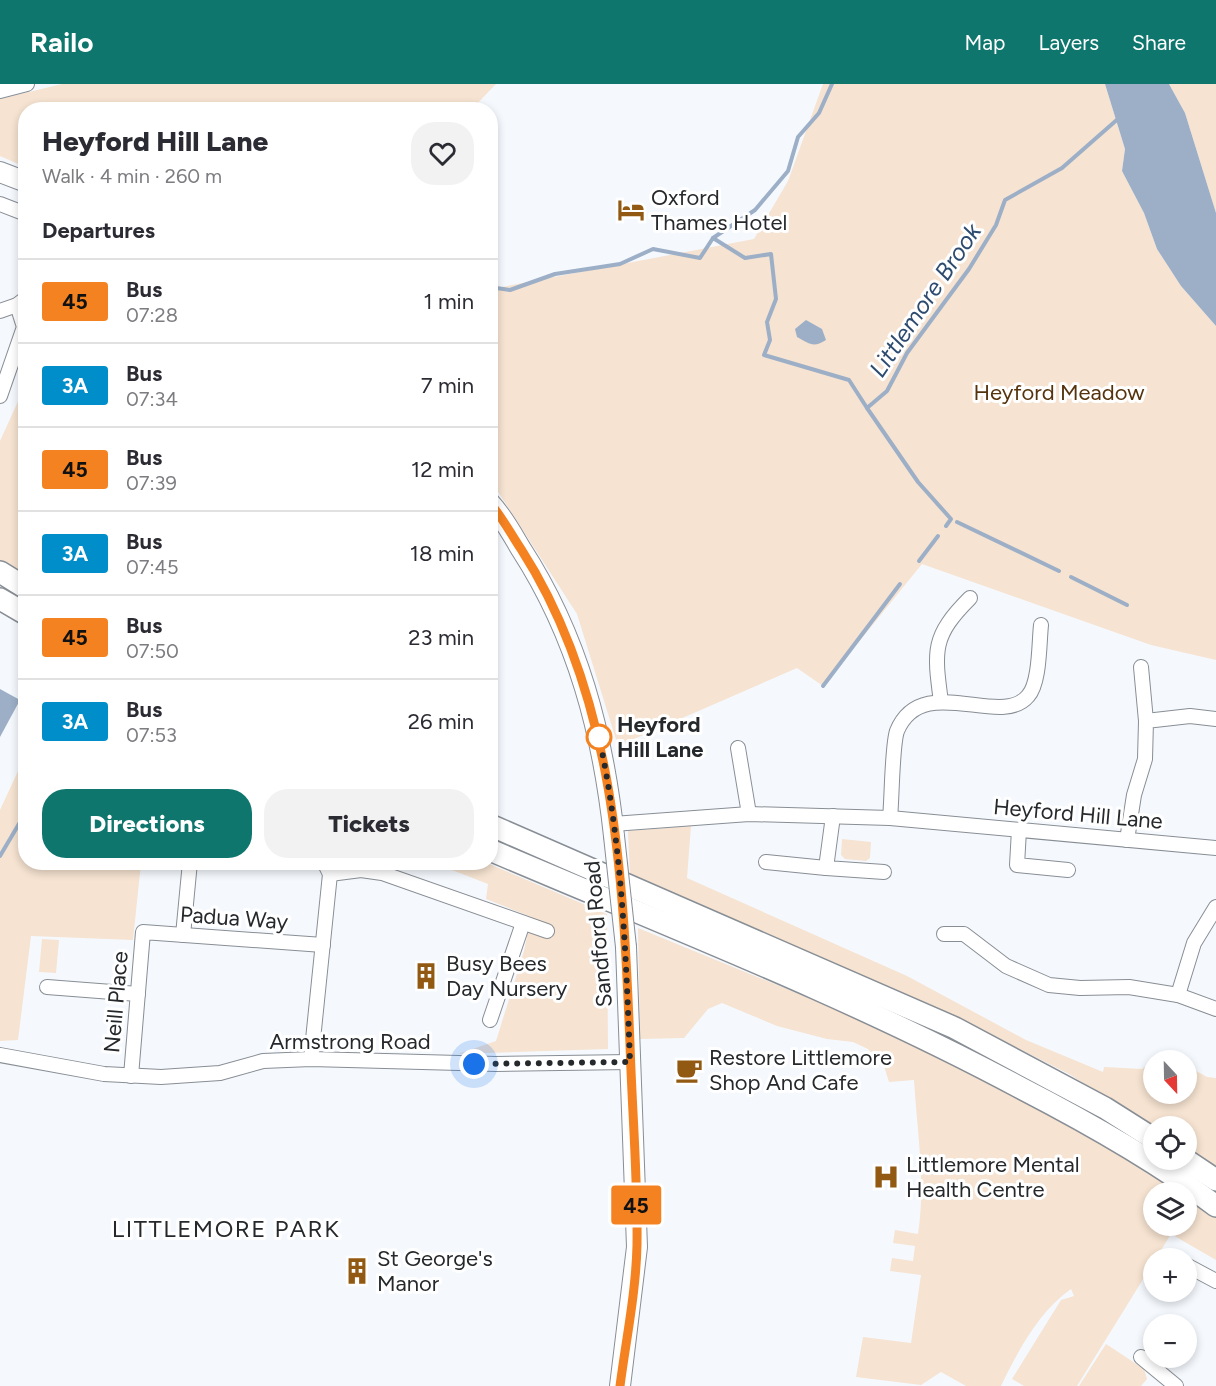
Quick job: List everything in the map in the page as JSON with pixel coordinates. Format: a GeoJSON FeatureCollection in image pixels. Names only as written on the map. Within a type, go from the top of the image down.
{"type":"FeatureCollection","features":[{"type":"Feature","properties":{"kind":"main road"},"geometry":{"type":"LineString","coordinates":[[0,572],[18,583]]}},
{"type":"Feature","properties":{"kind":"main road"},"geometry":{"type":"LineString","coordinates":[[0,599],[18,609]]}},
{"type":"Feature","properties":{"kind":"main road"},"geometry":{"type":"LineString","coordinates":[[498,828],[955,1028],[1105,1108],[1143,1132]]}},
{"type":"Feature","properties":{"kind":"main road"},"geometry":{"type":"LineString","coordinates":[[498,853],[821,991],[952,1051],[1092,1125],[1216,1206]]}},
{"type":"Feature","properties":{"kind":"main road"},"geometry":{"type":"LineString","coordinates":[[1197,1167],[1216,1180]]}},
{"type":"Feature","properties":{"kind":"street"},"geometry":{"type":"LineString","coordinates":[[0,91],[27,84]]}},
{"type":"Feature","properties":{"kind":"street"},"geometry":{"type":"LineString","coordinates":[[0,172],[18,179]]}},
{"type":"Feature","properties":{"kind":"street"},"geometry":{"type":"LineString","coordinates":[[0,204],[18,211]]}},
{"type":"Feature","properties":{"kind":"street"},"geometry":{"type":"LineString","coordinates":[[0,311],[18,303]]}},
{"type":"Feature","properties":{"kind":"street"},"geometry":{"type":"LineString","coordinates":[[0,396],[18,344]]}},
{"type":"Feature","properties":{"kind":"street","name":"Sandford Road"},"geometry":{"type":"LineString","coordinates":[[498,515],[536,572],[569,639],[588,693],[600,740],[613,830],[626,947],[637,1247],[620,1386]]}},
{"type":"Feature","properties":{"kind":"street"},"geometry":{"type":"LineString","coordinates":[[941,702],[935,658],[940,637],[948,620],[970,597]]}},
{"type":"Feature","properties":{"kind":"street"},"geometry":{"type":"LineString","coordinates":[[890,818],[896,733],[907,715],[918,707],[941,702],[1011,706],[1028,697],[1034,684],[1041,625]]}},
{"type":"Feature","properties":{"kind":"street"},"geometry":{"type":"LineString","coordinates":[[1126,840],[1134,795],[1145,759],[1146,720],[1141,667]]}},
{"type":"Feature","properties":{"kind":"street"},"geometry":{"type":"LineString","coordinates":[[1146,720],[1190,716],[1216,719]]}},
{"type":"Feature","properties":{"kind":"street"},"geometry":{"type":"LineString","coordinates":[[738,748],[749,814]]}},
{"type":"Feature","properties":{"kind":"street","name":"Heyford Hill Lane"},"geometry":{"type":"LineString","coordinates":[[613,830],[749,814],[832,816],[890,818],[1216,848]]}},
{"type":"Feature","properties":{"kind":"street"},"geometry":{"type":"LineString","coordinates":[[826,868],[832,816]]}},
{"type":"Feature","properties":{"kind":"street"},"geometry":{"type":"LineString","coordinates":[[1019,830],[1017,865],[1068,870]]}},
{"type":"Feature","properties":{"kind":"street"},"geometry":{"type":"LineString","coordinates":[[766,862],[884,872]]}},
{"type":"Feature","properties":{"kind":"street"},"geometry":{"type":"LineString","coordinates":[[183,935],[189,870]]}},
{"type":"Feature","properties":{"kind":"street"},"geometry":{"type":"LineString","coordinates":[[311,1059],[323,945],[327,870]]}},
{"type":"Feature","properties":{"kind":"street"},"geometry":{"type":"LineString","coordinates":[[361,870],[382,873],[547,931]]}},
{"type":"Feature","properties":{"kind":"street"},"geometry":{"type":"LineString","coordinates":[[1178,995],[1194,943],[1216,907]]}},
{"type":"Feature","properties":{"kind":"street"},"geometry":{"type":"LineString","coordinates":[[490,1020],[523,923]]}},
{"type":"Feature","properties":{"kind":"street","name":"Padua Way"},"geometry":{"type":"LineString","coordinates":[[143,932],[323,945]]}},
{"type":"Feature","properties":{"kind":"street","name":"Neill Place"},"geometry":{"type":"LineString","coordinates":[[131,1076],[143,932]]}},
{"type":"Feature","properties":{"kind":"street"},"geometry":{"type":"LineString","coordinates":[[944,934],[964,934],[1006,966],[1049,986],[1130,987],[1178,995],[1216,1009]]}},
{"type":"Feature","properties":{"kind":"street"},"geometry":{"type":"LineString","coordinates":[[47,987],[138,994]]}},
{"type":"Feature","properties":{"kind":"street","name":"Armstrong Road"},"geometry":{"type":"LineString","coordinates":[[0,1055],[104,1074],[161,1077],[220,1072],[263,1061],[311,1059],[496,1064],[630,1062]]}},
{"type":"Feature","properties":{"kind":"street"},"geometry":{"type":"LineString","coordinates":[[1197,1271],[1216,1281]]}},
{"type":"Feature","properties":{"kind":"street"},"geometry":{"type":"LineString","coordinates":[[1141,1357],[1176,1386]]}},
{"type":"Feature","properties":{"kind":"green space"},"geometry":{"type":"Polygon","coordinates":[[[62,84],[496,84],[479,102],[18,102],[18,164],[0,156],[0,99],[62,84]]]}},
{"type":"Feature","properties":{"kind":"green space","name":"Heyford Meadow"},"geometry":{"type":"Polygon","coordinates":[[[823,84],[1105,84],[1125,149],[1122,171],[1144,213],[1157,249],[1181,286],[1216,326],[1216,660],[1151,645],[922,564],[823,686],[797,668],[618,746],[577,614],[498,492],[498,288],[754,239],[788,181],[823,84]]]}},
{"type":"Feature","properties":{"kind":"green space"},"geometry":{"type":"Polygon","coordinates":[[[1169,84],[1216,84],[1216,213],[1185,113],[1169,84]]]}},
{"type":"Feature","properties":{"kind":"green space"},"geometry":{"type":"Polygon","coordinates":[[[18,401],[18,573],[0,561],[0,441],[18,401]]]}},
{"type":"Feature","properties":{"kind":"green space"},"geometry":{"type":"Polygon","coordinates":[[[18,771],[18,870],[140,870],[133,940],[31,936],[18,1040],[0,1041],[0,810],[18,771]]]}},
{"type":"Feature","properties":{"kind":"green space"},"geometry":{"type":"Polygon","coordinates":[[[691,826],[687,878],[907,976],[1026,1040],[1103,1072],[1104,1067],[1143,1068],[1143,1104],[1197,1104],[1197,1072],[1207,1077],[1216,1078],[1216,1167],[1197,1155],[1197,1116],[1143,1116],[1143,1121],[1069,1074],[950,1014],[630,876],[628,831],[691,826]]]}},
{"type":"Feature","properties":{"kind":"green space"},"geometry":{"type":"Polygon","coordinates":[[[842,839],[871,842],[870,858],[866,861],[845,859],[841,855],[842,839]]]}},
{"type":"Feature","properties":{"kind":"green space"},"geometry":{"type":"Polygon","coordinates":[[[498,868],[607,914],[608,1049],[458,1054],[496,1041],[524,951],[531,917],[486,899],[488,884],[452,870],[498,870],[498,868]]]}},
{"type":"Feature","properties":{"kind":"green space"},"geometry":{"type":"Polygon","coordinates":[[[638,928],[855,1017],[974,1072],[1115,1151],[1163,1182],[1143,1182],[1143,1236],[1170,1236],[1162,1248],[1143,1248],[1143,1279],[1077,1386],[1024,1386],[1012,1379],[1061,1300],[1074,1296],[1071,1289],[1039,1320],[1001,1386],[966,1386],[941,1372],[921,1385],[856,1377],[863,1337],[911,1343],[921,1275],[890,1271],[892,1258],[913,1261],[915,1246],[893,1243],[895,1230],[918,1234],[921,1176],[914,1080],[889,1082],[884,1066],[868,1049],[853,1042],[827,1039],[777,1026],[722,1003],[708,1009],[684,1038],[640,1039],[638,928]]]}},
{"type":"Feature","properties":{"kind":"green space"},"geometry":{"type":"Polygon","coordinates":[[[42,939],[59,940],[56,973],[39,972],[42,939]]]}},
{"type":"Feature","properties":{"kind":"green space"},"geometry":{"type":"Polygon","coordinates":[[[1197,1205],[1216,1217],[1216,1260],[1174,1236],[1197,1236],[1197,1205]]]}},
{"type":"Feature","properties":{"kind":"green space"},"geometry":{"type":"Polygon","coordinates":[[[1106,1344],[1144,1369],[1147,1379],[1141,1386],[1079,1386],[1106,1344]]]}},
{"type":"Feature","properties":{"kind":"water"},"geometry":{"type":"Polygon","coordinates":[[[1105,84],[1169,84],[1185,113],[1216,213],[1216,326],[1181,286],[1157,249],[1144,213],[1122,171],[1125,149],[1105,84]]]}},
{"type":"Feature","properties":{"kind":"water"},"geometry":{"type":"Polygon","coordinates":[[[806,320],[822,329],[826,340],[812,344],[797,337],[795,329],[806,320]]]}},
{"type":"Feature","properties":{"kind":"water"},"geometry":{"type":"Polygon","coordinates":[[[0,689],[18,699],[18,704],[0,737],[0,689]]]}},
{"type":"Feature","properties":{"kind":"waterway"},"geometry":{"type":"LineString","coordinates":[[713,238],[755,210],[788,171],[798,137],[819,113],[832,84]]}},
{"type":"Feature","properties":{"kind":"waterway","name":"Littlemore Brook"},"geometry":{"type":"LineString","coordinates":[[498,288],[510,290],[555,274],[620,264],[653,249],[700,258],[713,238],[745,258],[771,254],[776,299],[767,322],[770,340],[764,355],[849,380],[867,408],[887,391],[907,353],[969,269],[996,225],[1005,200],[1062,168],[1119,118]]}},
{"type":"Feature","properties":{"kind":"waterway"},"geometry":{"type":"LineString","coordinates":[[867,408],[918,482],[951,519],[946,526]]}},
{"type":"Feature","properties":{"kind":"waterway"},"geometry":{"type":"LineString","coordinates":[[957,522],[1059,571]]}},
{"type":"Feature","properties":{"kind":"waterway"},"geometry":{"type":"LineString","coordinates":[[919,561],[938,536]]}},
{"type":"Feature","properties":{"kind":"waterway"},"geometry":{"type":"LineString","coordinates":[[1071,577],[1127,605]]}},
{"type":"Feature","properties":{"kind":"waterway"},"geometry":{"type":"LineString","coordinates":[[823,686],[900,584]]}},
{"type":"Feature","properties":{"kind":"waterway","name":"Littlemore Brook"},"geometry":{"type":"LineString","coordinates":[[0,856],[18,826]]}},
{"type":"Feature","properties":{"kind":"bus line","name":"45"},"geometry":{"type":"LineString","coordinates":[[498,514],[536,572],[569,639],[588,693],[600,740],[613,824],[626,947],[637,1247],[620,1386]]}},
{"type":"Feature","properties":{"kind":"place","name":"Oxford Thames Hotel"},"geometry":{"type":"Point","coordinates":[631,210]}},
{"type":"Feature","properties":{"kind":"place","name":"Heyford Hill Lane"},"geometry":{"type":"Point","coordinates":[599,737]}},
{"type":"Feature","properties":{"kind":"place","name":"Busy Bees Day Nursery"},"geometry":{"type":"Point","coordinates":[426,976]}},
{"type":"Feature","properties":{"kind":"place","name":"Restore Littlemore Shop And Cafe"},"geometry":{"type":"Point","coordinates":[689,1070]}},
{"type":"Feature","properties":{"kind":"place","name":"Littlemore Mental Health Centre"},"geometry":{"type":"Point","coordinates":[886,1177]}},
{"type":"Feature","properties":{"kind":"place","name":"St George's Manor"},"geometry":{"type":"Point","coordinates":[357,1271]}},
{"type":"Feature","properties":{"kind":"district","name":"LITTLEMORE PARK"},"geometry":{"type":"Point","coordinates":[226,1228]}},
{"type":"Feature","properties":{"kind":"route"},"geometry":{"type":"LineString","coordinates":[[474,1064],[630,1062],[626,947],[613,824],[599,737]]}}]}
